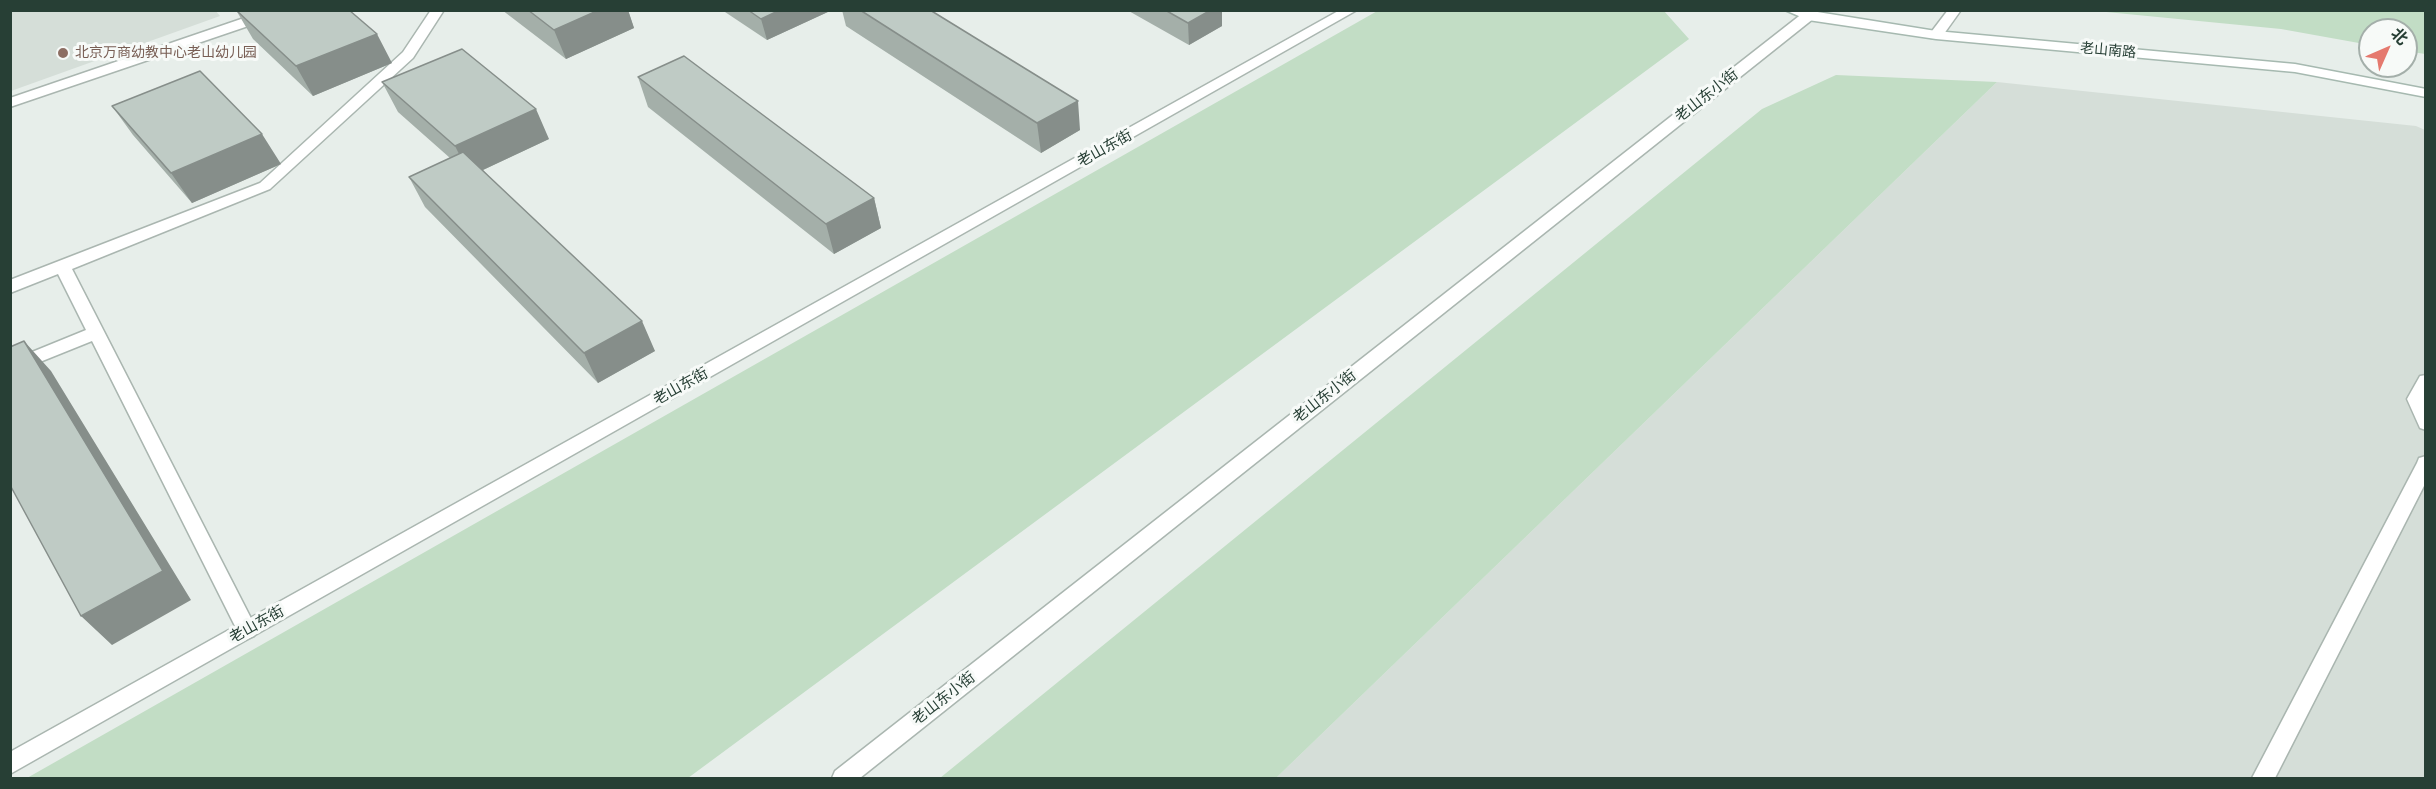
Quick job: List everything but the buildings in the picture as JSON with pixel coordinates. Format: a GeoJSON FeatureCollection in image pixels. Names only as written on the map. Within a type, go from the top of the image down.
{"type":"FeatureCollection","features":[{"type":"Feature","properties":{"kind":"street"},"geometry":{"type":"LineString","coordinates":[[10,104],[255,19],[250,10]]}},
{"type":"Feature","properties":{"kind":"street"},"geometry":{"type":"LineString","coordinates":[[10,286],[265,186],[408,55],[438,10]]}},
{"type":"Feature","properties":{"kind":"street","name":"老山东街"},"geometry":{"type":"LineString","coordinates":[[10,764],[1352,10]]}},
{"type":"Feature","properties":{"kind":"street"},"geometry":{"type":"LineString","coordinates":[[1936,35],[1955,10]]}},
{"type":"Feature","properties":{"kind":"street","name":"老山南路"},"geometry":{"type":"LineString","coordinates":[[1799,13],[1936,35],[2295,68],[2426,93]]}},
{"type":"Feature","properties":{"kind":"street","name":"老山东小街"},"geometry":{"type":"LineString","coordinates":[[843,778],[1799,13]]}},
{"type":"Feature","properties":{"kind":"street"},"geometry":{"type":"LineString","coordinates":[[62,266],[247,630]]}},
{"type":"Feature","properties":{"kind":"street"},"geometry":{"type":"LineString","coordinates":[[10,368],[95,333]]}},
{"type":"Feature","properties":{"kind":"street"},"geometry":{"type":"LineString","coordinates":[[2426,381],[2416,399],[2426,423]]}},
{"type":"Feature","properties":{"kind":"street"},"geometry":{"type":"LineString","coordinates":[[2263,778],[2426,464]]}},
{"type":"Feature","properties":{"kind":"shaded area","name":"北京万商幼教中心老山幼儿园"},"geometry":{"type":"Polygon","coordinates":[[[215,10],[220,16],[11,91],[11,11],[215,10]]]}},
{"type":"Feature","properties":{"kind":"shaded area"},"geometry":{"type":"Polygon","coordinates":[[[1997,82],[2416,126],[2425,130],[2425,778],[1276,778],[1997,82]]]}},
{"type":"Feature","properties":{"kind":"green space"},"geometry":{"type":"Polygon","coordinates":[[[1379,10],[1664,11],[1689,39],[688,778],[27,778],[1379,10]]]}},
{"type":"Feature","properties":{"kind":"green space"},"geometry":{"type":"Polygon","coordinates":[[[2096,11],[2425,11],[2425,54],[2418,53],[2418,18],[2358,18],[2358,43],[2281,29],[2096,11]]]}},
{"type":"Feature","properties":{"kind":"green space"},"geometry":{"type":"Polygon","coordinates":[[[1836,75],[1997,82],[1276,778],[940,778],[1762,109],[1836,75]]]}},
{"type":"Feature","properties":{"kind":"place","name":"北京万商幼教中心老山幼儿园"},"geometry":{"type":"Point","coordinates":[63,53]}}]}
